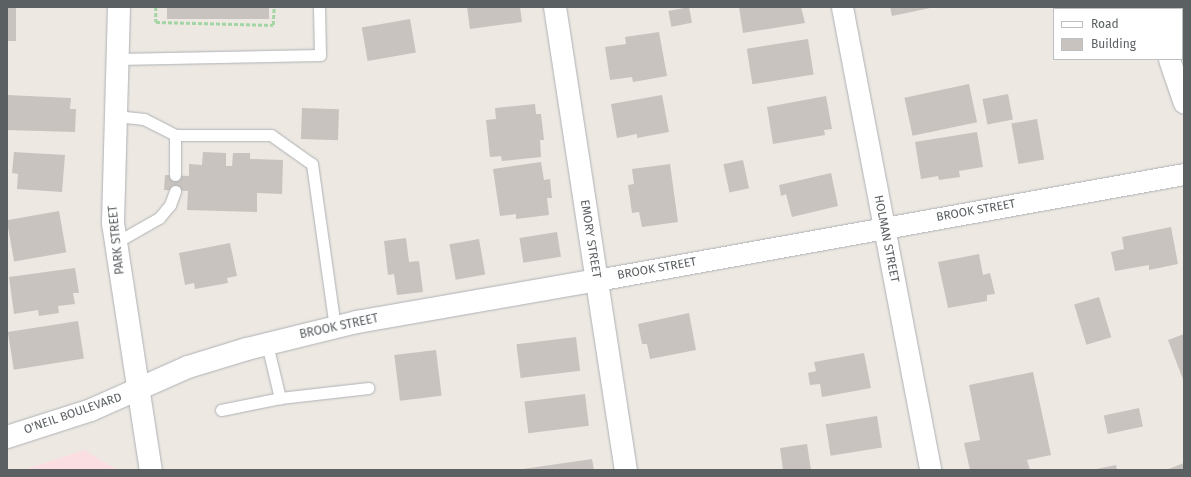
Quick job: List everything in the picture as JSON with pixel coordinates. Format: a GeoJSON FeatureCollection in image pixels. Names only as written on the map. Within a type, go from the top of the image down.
{"type":"FeatureCollection","features":[{"type":"Feature","properties":{"kind":"main road","name":"PARK STREET"},"geometry":{"type":"LineString","coordinates":[[120,7],[113,205],[115,244],[152,470]]}},
{"type":"Feature","properties":{"kind":"main road","name":"EMORY STREET"},"geometry":{"type":"LineString","coordinates":[[555,7],[626,470]]}},
{"type":"Feature","properties":{"kind":"main road","name":"BROOK STREET"},"geometry":{"type":"LineString","coordinates":[[138,390],[199,363],[334,327],[596,280]]}},
{"type":"Feature","properties":{"kind":"main road","name":"O'NEIL BOULEVARD"},"geometry":{"type":"LineString","coordinates":[[7,436],[91,410],[138,390]]}},
{"type":"Feature","properties":{"kind":"street","name":"HOLMAN STREET"},"geometry":{"type":"LineString","coordinates":[[842,7],[930,470]]}},
{"type":"Feature","properties":{"kind":"street"},"geometry":{"type":"LineString","coordinates":[[1169,60],[1184,103]]}},
{"type":"Feature","properties":{"kind":"street","name":"BROOK STREET"},"geometry":{"type":"LineString","coordinates":[[596,280],[1184,174]]}},
{"type":"Feature","properties":{"kind":"lane"},"geometry":{"type":"LineString","coordinates":[[118,59],[320,55],[319,7]]}},
{"type":"Feature","properties":{"kind":"lane"},"geometry":{"type":"LineString","coordinates":[[116,116],[149,120],[175,135],[271,135],[312,164],[334,327]]}},
{"type":"Feature","properties":{"kind":"lane"},"geometry":{"type":"LineString","coordinates":[[175,135],[175,175]]}},
{"type":"Feature","properties":{"kind":"lane"},"geometry":{"type":"LineString","coordinates":[[115,244],[159,218],[170,205],[175,191]]}},
{"type":"Feature","properties":{"kind":"lane"},"geometry":{"type":"LineString","coordinates":[[267,344],[280,398]]}},
{"type":"Feature","properties":{"kind":"lane"},"geometry":{"type":"LineString","coordinates":[[221,410],[280,398],[368,388]]}},
{"type":"Feature","properties":{"kind":"path"},"geometry":{"type":"LineString","coordinates":[[156,7],[156,22],[273,24],[274,7]]}},
{"type":"Feature","properties":{"kind":"shaded area"},"geometry":{"type":"Polygon","coordinates":[[[84,450],[118,470],[23,470],[84,450]]]}},
{"type":"Feature","properties":{"kind":"building"},"geometry":{"type":"Polygon","coordinates":[[[7,7],[16,7],[16,41],[7,41],[7,7]]]}},
{"type":"Feature","properties":{"kind":"building"},"geometry":{"type":"Polygon","coordinates":[[[167,7],[269,7],[269,19],[167,19],[167,7]]]}},
{"type":"Feature","properties":{"kind":"building"},"geometry":{"type":"Polygon","coordinates":[[[467,7],[520,7],[522,22],[470,29],[467,7]]]}},
{"type":"Feature","properties":{"kind":"building"},"geometry":{"type":"Polygon","coordinates":[[[689,7],[692,23],[671,27],[668,11],[689,7]]]}},
{"type":"Feature","properties":{"kind":"building"},"geometry":{"type":"Polygon","coordinates":[[[739,7],[801,7],[805,23],[743,33],[739,7]]]}},
{"type":"Feature","properties":{"kind":"building"},"geometry":{"type":"Polygon","coordinates":[[[890,7],[930,7],[930,8],[892,16],[890,7]]]}},
{"type":"Feature","properties":{"kind":"building"},"geometry":{"type":"Polygon","coordinates":[[[410,19],[416,52],[368,61],[362,28],[410,19]]]}},
{"type":"Feature","properties":{"kind":"building"},"geometry":{"type":"Polygon","coordinates":[[[659,32],[667,76],[633,82],[632,77],[610,80],[605,47],[626,44],[625,37],[659,32]]]}},
{"type":"Feature","properties":{"kind":"building"},"geometry":{"type":"Polygon","coordinates":[[[808,39],[814,75],[752,84],[747,49],[808,39]]]}},
{"type":"Feature","properties":{"kind":"building"},"geometry":{"type":"Polygon","coordinates":[[[969,84],[977,122],[913,136],[904,98],[969,84]]]}},
{"type":"Feature","properties":{"kind":"building"},"geometry":{"type":"Polygon","coordinates":[[[1008,94],[1013,120],[987,124],[982,99],[1008,94]]]}},
{"type":"Feature","properties":{"kind":"building"},"geometry":{"type":"Polygon","coordinates":[[[7,95],[71,98],[70,109],[76,109],[75,132],[7,130],[7,95]]]}},
{"type":"Feature","properties":{"kind":"building"},"geometry":{"type":"Polygon","coordinates":[[[662,95],[669,132],[637,138],[637,134],[617,138],[611,104],[662,95]]]}},
{"type":"Feature","properties":{"kind":"building"},"geometry":{"type":"Polygon","coordinates":[[[826,96],[832,129],[824,130],[825,135],[773,144],[767,107],[826,96]]]}},
{"type":"Feature","properties":{"kind":"building"},"geometry":{"type":"Polygon","coordinates":[[[535,104],[536,114],[541,114],[544,140],[540,140],[541,157],[502,161],[501,156],[490,157],[486,120],[496,119],[495,108],[535,104]]]}},
{"type":"Feature","properties":{"kind":"building"},"geometry":{"type":"Polygon","coordinates":[[[302,108],[339,109],[338,140],[301,139],[302,108]]]}},
{"type":"Feature","properties":{"kind":"building"},"geometry":{"type":"Polygon","coordinates":[[[1037,119],[1044,159],[1019,164],[1011,124],[1037,119]]]}},
{"type":"Feature","properties":{"kind":"building"},"geometry":{"type":"Polygon","coordinates":[[[977,132],[983,167],[959,171],[960,177],[939,180],[938,176],[921,179],[915,142],[977,132]]]}},
{"type":"Feature","properties":{"kind":"building"},"geometry":{"type":"Polygon","coordinates":[[[14,152],[65,155],[62,192],[17,189],[18,174],[12,173],[14,152]]]}},
{"type":"Feature","properties":{"kind":"building"},"geometry":{"type":"Polygon","coordinates":[[[203,152],[226,153],[226,166],[232,166],[233,153],[250,153],[250,159],[283,160],[282,194],[257,193],[257,212],[187,210],[188,191],[164,190],[165,175],[189,176],[189,164],[202,165],[203,152]]]}},
{"type":"Feature","properties":{"kind":"building"},"geometry":{"type":"Polygon","coordinates":[[[743,160],[749,188],[729,193],[723,164],[743,160]]]}},
{"type":"Feature","properties":{"kind":"building"},"geometry":{"type":"Polygon","coordinates":[[[541,162],[544,180],[550,179],[552,198],[547,198],[549,215],[516,219],[516,214],[500,216],[493,169],[541,162]]]}},
{"type":"Feature","properties":{"kind":"building"},"geometry":{"type":"Polygon","coordinates":[[[670,164],[678,222],[642,227],[639,212],[632,213],[628,185],[634,184],[632,169],[670,164]]]}},
{"type":"Feature","properties":{"kind":"building"},"geometry":{"type":"Polygon","coordinates":[[[831,173],[838,206],[792,217],[786,194],[781,196],[779,185],[831,173]]]}},
{"type":"Feature","properties":{"kind":"building"},"geometry":{"type":"Polygon","coordinates":[[[59,211],[66,252],[14,262],[7,220],[59,211]]]}},
{"type":"Feature","properties":{"kind":"building"},"geometry":{"type":"Polygon","coordinates":[[[1171,227],[1178,264],[1149,270],[1149,265],[1115,271],[1111,252],[1124,249],[1122,237],[1171,227]]]}},
{"type":"Feature","properties":{"kind":"building"},"geometry":{"type":"Polygon","coordinates":[[[557,232],[561,257],[523,263],[519,238],[557,232]]]}},
{"type":"Feature","properties":{"kind":"building"},"geometry":{"type":"Polygon","coordinates":[[[406,238],[409,262],[419,261],[423,292],[397,295],[394,274],[388,275],[384,241],[406,238]]]}},
{"type":"Feature","properties":{"kind":"building"},"geometry":{"type":"Polygon","coordinates":[[[479,239],[485,274],[456,280],[449,244],[479,239]]]}},
{"type":"Feature","properties":{"kind":"building"},"geometry":{"type":"Polygon","coordinates":[[[230,243],[237,276],[227,278],[228,283],[195,289],[194,283],[185,285],[179,253],[230,243]]]}},
{"type":"Feature","properties":{"kind":"building"},"geometry":{"type":"Polygon","coordinates":[[[979,254],[983,275],[990,273],[995,294],[987,295],[987,301],[948,308],[938,262],[979,254]]]}},
{"type":"Feature","properties":{"kind":"building"},"geometry":{"type":"Polygon","coordinates":[[[75,268],[79,293],[73,293],[75,304],[58,306],[59,313],[39,316],[38,310],[14,314],[9,277],[75,268]]]}},
{"type":"Feature","properties":{"kind":"building"},"geometry":{"type":"Polygon","coordinates":[[[1099,297],[1111,337],[1086,345],[1074,305],[1099,297]]]}},
{"type":"Feature","properties":{"kind":"building"},"geometry":{"type":"Polygon","coordinates":[[[689,313],[696,350],[650,359],[647,344],[642,344],[638,324],[689,313]]]}},
{"type":"Feature","properties":{"kind":"building"},"geometry":{"type":"Polygon","coordinates":[[[78,321],[84,359],[14,370],[8,332],[78,321]]]}},
{"type":"Feature","properties":{"kind":"building"},"geometry":{"type":"Polygon","coordinates":[[[1184,334],[1184,382],[1168,340],[1184,334]]]}},
{"type":"Feature","properties":{"kind":"building"},"geometry":{"type":"Polygon","coordinates":[[[576,337],[580,371],[521,378],[516,344],[576,337]]]}},
{"type":"Feature","properties":{"kind":"building"},"geometry":{"type":"Polygon","coordinates":[[[436,350],[442,396],[400,401],[394,355],[436,350]]]}},
{"type":"Feature","properties":{"kind":"building"},"geometry":{"type":"Polygon","coordinates":[[[864,353],[871,388],[822,397],[820,384],[810,385],[808,373],[816,371],[814,362],[864,353]]]}},
{"type":"Feature","properties":{"kind":"building"},"geometry":{"type":"Polygon","coordinates":[[[1033,372],[1051,455],[1027,460],[1030,470],[970,470],[964,443],[980,440],[969,385],[1033,372]]]}},
{"type":"Feature","properties":{"kind":"building"},"geometry":{"type":"Polygon","coordinates":[[[585,394],[589,426],[528,433],[524,401],[585,394]]]}},
{"type":"Feature","properties":{"kind":"building"},"geometry":{"type":"Polygon","coordinates":[[[1139,408],[1143,427],[1108,434],[1104,415],[1139,408]]]}},
{"type":"Feature","properties":{"kind":"building"},"geometry":{"type":"Polygon","coordinates":[[[877,416],[882,448],[831,456],[826,424],[877,416]]]}},
{"type":"Feature","properties":{"kind":"building"},"geometry":{"type":"Polygon","coordinates":[[[807,444],[811,470],[783,470],[780,448],[807,444]]]}},
{"type":"Feature","properties":{"kind":"building"},"geometry":{"type":"Polygon","coordinates":[[[592,459],[594,470],[523,470],[523,469],[592,459]]]}},
{"type":"Feature","properties":{"kind":"building"},"geometry":{"type":"Polygon","coordinates":[[[1184,463],[1184,470],[1166,470],[1184,463]]]}},
{"type":"Feature","properties":{"kind":"building"},"geometry":{"type":"Polygon","coordinates":[[[1116,465],[1117,470],[1096,470],[1096,469],[1116,465]]]}}]}
